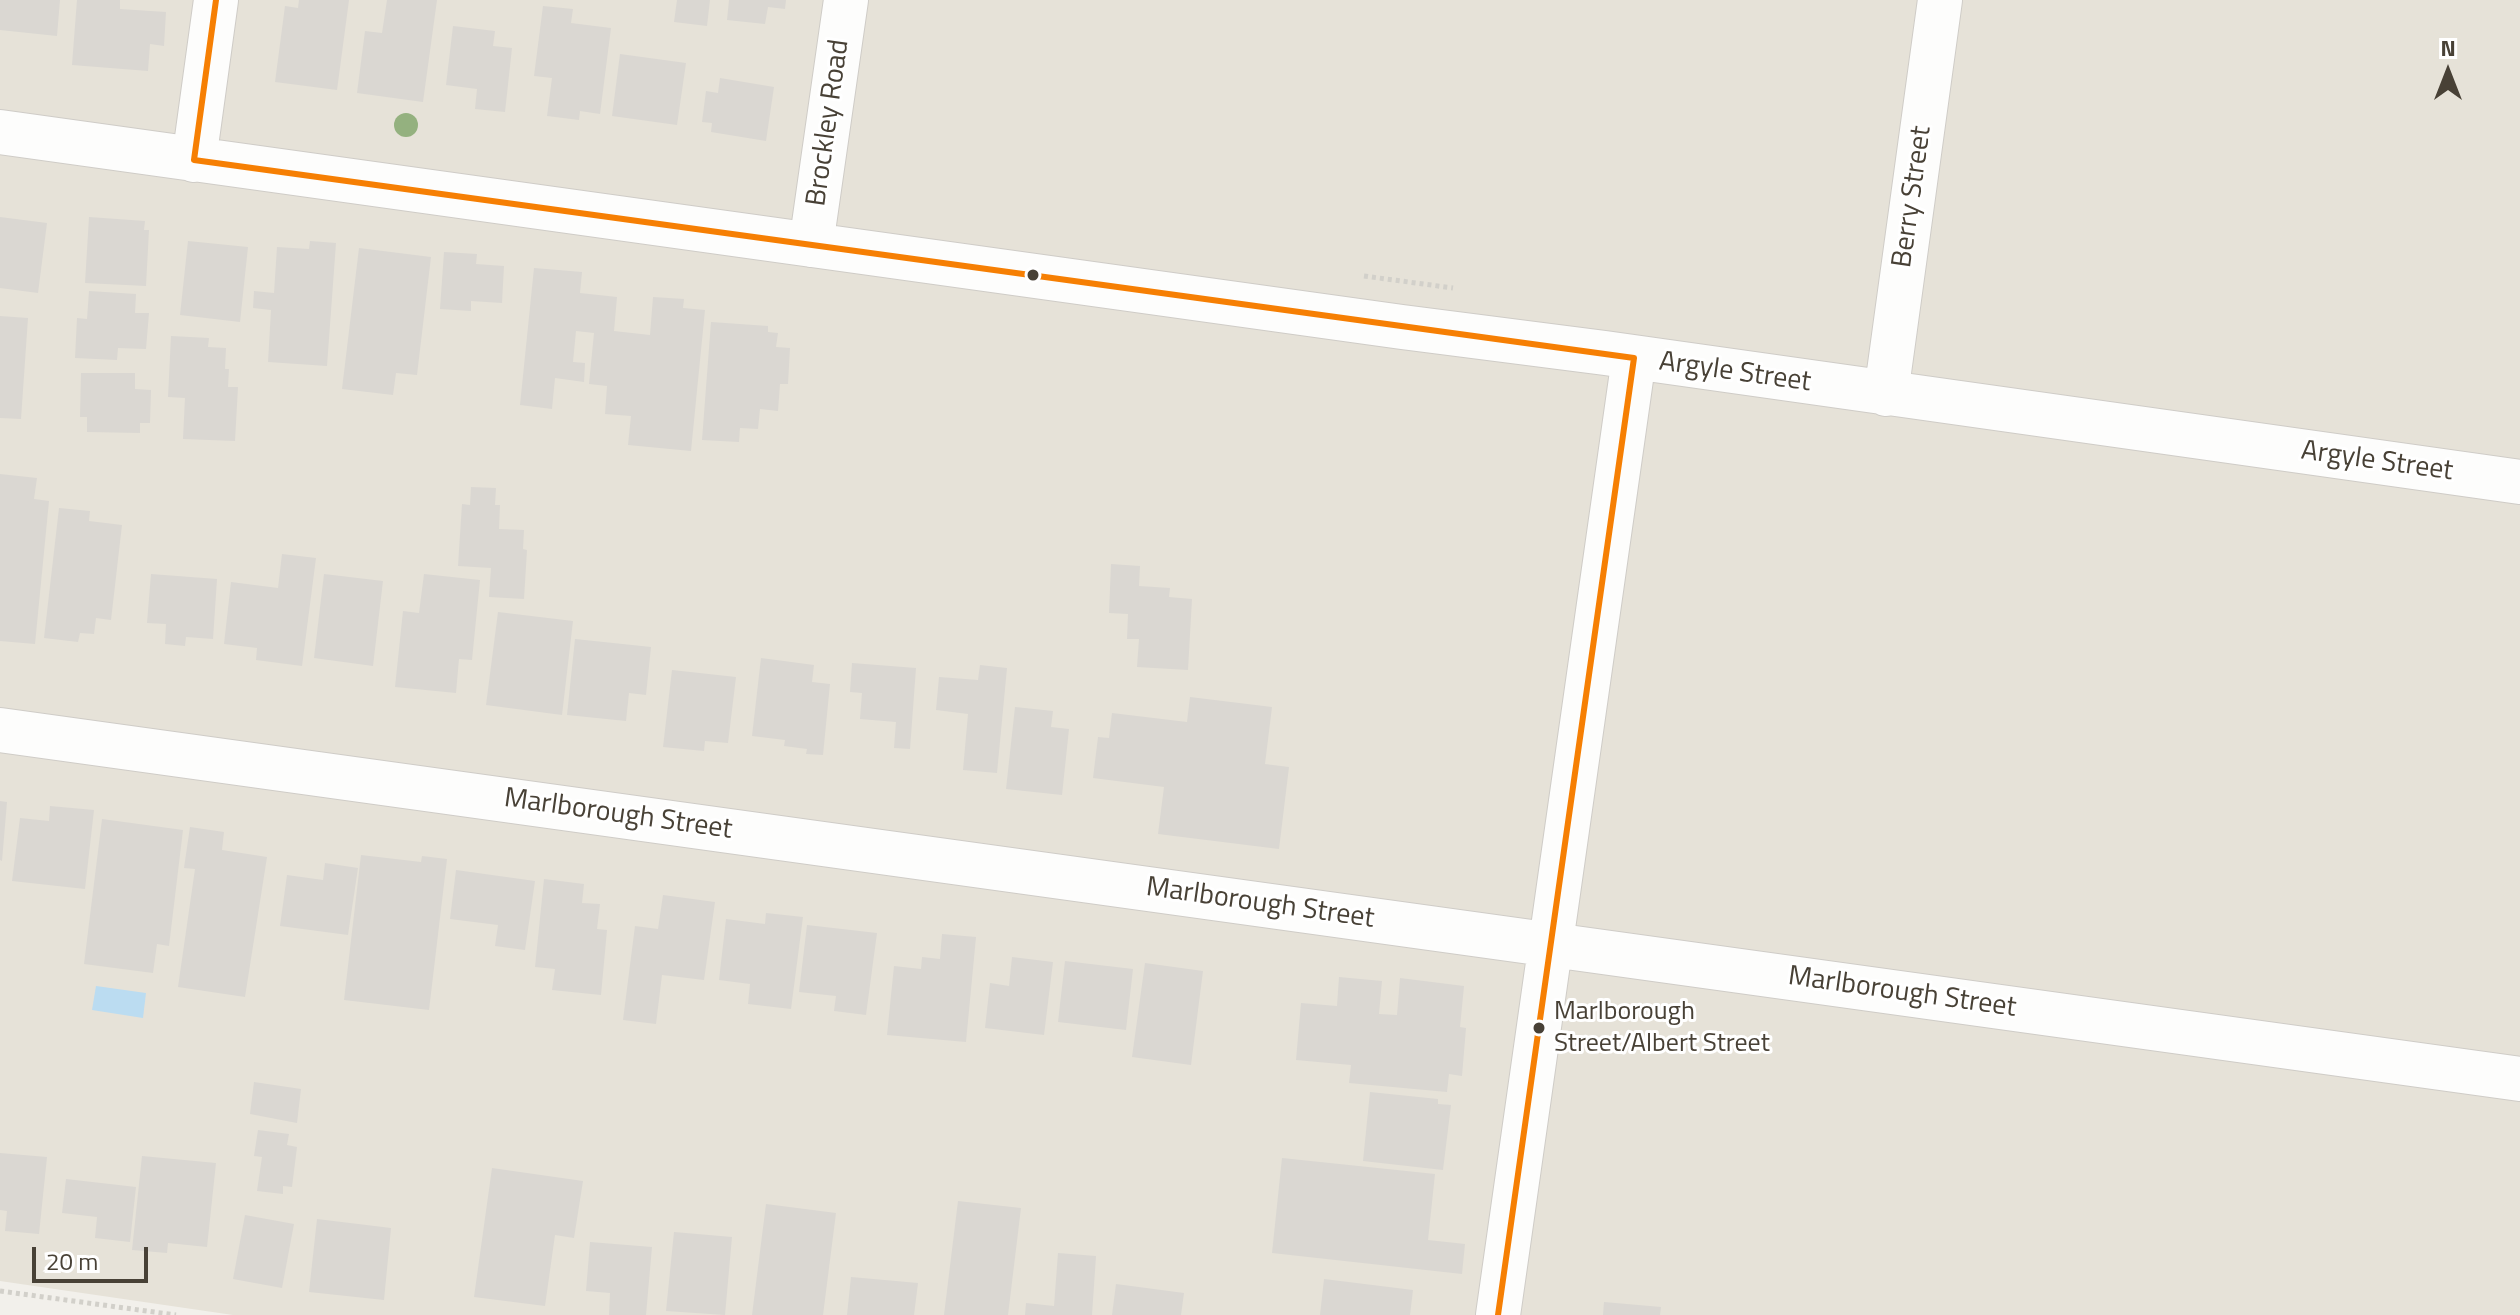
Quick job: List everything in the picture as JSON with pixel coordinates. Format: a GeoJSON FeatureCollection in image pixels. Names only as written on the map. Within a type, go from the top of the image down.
{"type":"FeatureCollection","features":[{"type":"Feature","properties":{"kind":"street"},"geometry":{"type":"LineString","coordinates":[[194,160],[216,0]]}},
{"type":"Feature","properties":{"kind":"street","name":"Brockley Road"},"geometry":{"type":"LineString","coordinates":[[811,245],[846,0]]}},
{"type":"Feature","properties":{"kind":"street","name":"Berry Street"},"geometry":{"type":"LineString","coordinates":[[1886,394],[1940,0]]}},
{"type":"Feature","properties":{"kind":"street","name":"Argyle Street"},"geometry":{"type":"LineString","coordinates":[[0,132],[2520,482]]}},
{"type":"Feature","properties":{"kind":"street"},"geometry":{"type":"LineString","coordinates":[[1498,1315],[1634,358]]}},
{"type":"Feature","properties":{"kind":"street","name":"Marlborough Street"},"geometry":{"type":"LineString","coordinates":[[0,730],[2520,1079]]}},
{"type":"Feature","properties":{"kind":"path"},"geometry":{"type":"LineString","coordinates":[[0,1291],[176,1315]]}},
{"type":"Feature","properties":{"kind":"shaded area"},"geometry":{"type":"Polygon","coordinates":[[[0,0],[2520,0],[2520,1315],[233,1315],[0,1281],[0,0]]]}},
{"type":"Feature","properties":{"kind":"water"},"geometry":{"type":"Polygon","coordinates":[[[96,986],[146,993],[143,1018],[92,1010],[96,986]]]}},
{"type":"Feature","properties":{"kind":"building"},"geometry":{"type":"Polygon","coordinates":[[[0,0],[60,0],[57,36],[0,30],[0,0]]]}},
{"type":"Feature","properties":{"kind":"building"},"geometry":{"type":"Polygon","coordinates":[[[77,0],[120,0],[120,9],[166,12],[164,46],[150,44],[148,71],[72,65],[77,0]]]}},
{"type":"Feature","properties":{"kind":"building"},"geometry":{"type":"Polygon","coordinates":[[[299,0],[349,0],[337,90],[275,82],[285,6],[298,8],[299,0]]]}},
{"type":"Feature","properties":{"kind":"building"},"geometry":{"type":"Polygon","coordinates":[[[387,0],[437,0],[423,102],[357,93],[365,31],[382,33],[387,0]]]}},
{"type":"Feature","properties":{"kind":"building"},"geometry":{"type":"Polygon","coordinates":[[[677,0],[710,0],[707,26],[674,22],[677,0]]]}},
{"type":"Feature","properties":{"kind":"building"},"geometry":{"type":"Polygon","coordinates":[[[729,0],[786,0],[785,9],[768,7],[765,24],[727,20],[729,0]]]}},
{"type":"Feature","properties":{"kind":"building"},"geometry":{"type":"Polygon","coordinates":[[[543,6],[573,9],[571,23],[611,28],[600,114],[580,111],[579,120],[547,116],[552,78],[534,76],[543,6]]]}},
{"type":"Feature","properties":{"kind":"building"},"geometry":{"type":"Polygon","coordinates":[[[453,26],[495,31],[493,46],[512,48],[505,112],[475,109],[477,89],[446,85],[453,26]]]}},
{"type":"Feature","properties":{"kind":"building"},"geometry":{"type":"Polygon","coordinates":[[[620,54],[686,63],[677,125],[612,116],[620,54]]]}},
{"type":"Feature","properties":{"kind":"building"},"geometry":{"type":"Polygon","coordinates":[[[720,78],[774,87],[766,141],[711,132],[712,123],[702,122],[706,91],[718,93],[720,78]]]}},
{"type":"Feature","properties":{"kind":"building"},"geometry":{"type":"Polygon","coordinates":[[[0,217],[47,223],[38,293],[0,288],[0,217]]]}},
{"type":"Feature","properties":{"kind":"building"},"geometry":{"type":"Polygon","coordinates":[[[89,217],[145,221],[144,230],[149,230],[146,286],[85,283],[89,217]]]}},
{"type":"Feature","properties":{"kind":"building"},"geometry":{"type":"Polygon","coordinates":[[[188,241],[248,247],[240,322],[180,315],[188,241]]]}},
{"type":"Feature","properties":{"kind":"building"},"geometry":{"type":"Polygon","coordinates":[[[310,241],[336,243],[327,366],[268,362],[271,310],[253,308],[254,291],[274,293],[277,247],[309,249],[310,241]]]}},
{"type":"Feature","properties":{"kind":"building"},"geometry":{"type":"Polygon","coordinates":[[[359,248],[431,257],[417,375],[396,373],[393,395],[342,389],[359,248]]]}},
{"type":"Feature","properties":{"kind":"building"},"geometry":{"type":"Polygon","coordinates":[[[444,252],[477,254],[476,264],[504,266],[502,303],[471,301],[471,311],[440,309],[444,252]]]}},
{"type":"Feature","properties":{"kind":"building"},"geometry":{"type":"Polygon","coordinates":[[[534,268],[582,272],[580,293],[617,297],[614,331],[650,335],[653,297],[684,299],[683,308],[705,310],[691,451],[628,445],[631,416],[605,414],[607,386],[589,384],[594,333],[576,331],[573,362],[585,363],[584,382],[555,378],[552,409],[520,405],[534,268]]]}},
{"type":"Feature","properties":{"kind":"building"},"geometry":{"type":"Polygon","coordinates":[[[89,291],[136,294],[135,313],[149,313],[146,349],[118,348],[117,360],[75,358],[77,318],[87,319],[89,291]]]}},
{"type":"Feature","properties":{"kind":"building"},"geometry":{"type":"Polygon","coordinates":[[[0,316],[28,318],[21,419],[0,418],[0,316]]]}},
{"type":"Feature","properties":{"kind":"building"},"geometry":{"type":"Polygon","coordinates":[[[711,322],[768,326],[768,332],[778,333],[776,347],[790,348],[788,384],[780,384],[778,411],[760,409],[758,429],[740,428],[739,442],[702,440],[711,322]]]}},
{"type":"Feature","properties":{"kind":"building"},"geometry":{"type":"Polygon","coordinates":[[[171,336],[209,338],[208,347],[226,348],[228,387],[238,387],[235,441],[183,439],[185,398],[168,397],[171,336]]]}},
{"type":"Feature","properties":{"kind":"building"},"geometry":{"type":"Polygon","coordinates":[[[81,373],[135,373],[135,389],[151,390],[150,423],[140,423],[140,433],[87,432],[87,417],[80,417],[81,373]]]}},
{"type":"Feature","properties":{"kind":"building"},"geometry":{"type":"Polygon","coordinates":[[[0,474],[37,478],[34,499],[49,501],[35,644],[0,641],[0,474]]]}},
{"type":"Feature","properties":{"kind":"building"},"geometry":{"type":"Polygon","coordinates":[[[471,487],[496,488],[495,505],[500,505],[499,529],[524,530],[523,549],[527,550],[524,599],[489,597],[491,568],[458,566],[462,504],[470,505],[471,487]]]}},
{"type":"Feature","properties":{"kind":"building"},"geometry":{"type":"Polygon","coordinates":[[[59,508],[90,511],[89,521],[122,525],[111,620],[96,618],[94,634],[80,633],[78,642],[44,638],[59,508]]]}},
{"type":"Feature","properties":{"kind":"building"},"geometry":{"type":"Polygon","coordinates":[[[282,554],[316,558],[302,666],[256,660],[257,648],[224,644],[231,582],[278,588],[282,554]]]}},
{"type":"Feature","properties":{"kind":"building"},"geometry":{"type":"Polygon","coordinates":[[[1111,564],[1140,566],[1139,586],[1170,588],[1169,597],[1192,599],[1188,670],[1137,667],[1139,639],[1127,639],[1128,614],[1109,613],[1111,564]]]}},
{"type":"Feature","properties":{"kind":"building"},"geometry":{"type":"Polygon","coordinates":[[[151,574],[217,579],[213,639],[186,637],[185,646],[165,644],[166,624],[147,623],[151,574]]]}},
{"type":"Feature","properties":{"kind":"building"},"geometry":{"type":"Polygon","coordinates":[[[324,574],[383,581],[373,666],[314,658],[324,574]]]}},
{"type":"Feature","properties":{"kind":"building"},"geometry":{"type":"Polygon","coordinates":[[[424,574],[480,580],[472,660],[459,659],[456,693],[395,687],[403,611],[419,613],[424,574]]]}},
{"type":"Feature","properties":{"kind":"building"},"geometry":{"type":"Polygon","coordinates":[[[498,612],[573,621],[562,715],[486,705],[498,612]]]}},
{"type":"Feature","properties":{"kind":"building"},"geometry":{"type":"Polygon","coordinates":[[[575,639],[651,647],[646,695],[629,693],[626,721],[567,715],[575,639]]]}},
{"type":"Feature","properties":{"kind":"building"},"geometry":{"type":"Polygon","coordinates":[[[761,658],[814,665],[812,682],[830,684],[823,755],[806,754],[807,749],[784,746],[785,740],[752,736],[761,658]]]}},
{"type":"Feature","properties":{"kind":"building"},"geometry":{"type":"Polygon","coordinates":[[[852,663],[916,668],[910,749],[894,748],[896,722],[860,719],[862,693],[850,692],[852,663]]]}},
{"type":"Feature","properties":{"kind":"building"},"geometry":{"type":"Polygon","coordinates":[[[980,665],[1007,668],[997,773],[963,770],[968,714],[936,710],[939,677],[978,680],[980,665]]]}},
{"type":"Feature","properties":{"kind":"building"},"geometry":{"type":"Polygon","coordinates":[[[672,670],[736,677],[728,743],[705,741],[704,751],[663,747],[672,670]]]}},
{"type":"Feature","properties":{"kind":"building"},"geometry":{"type":"Polygon","coordinates":[[[1190,697],[1272,707],[1265,764],[1289,767],[1279,849],[1158,834],[1164,787],[1093,778],[1098,737],[1109,738],[1112,713],[1187,722],[1190,697]]]}},
{"type":"Feature","properties":{"kind":"building"},"geometry":{"type":"Polygon","coordinates":[[[1015,707],[1053,711],[1051,727],[1069,729],[1062,795],[1006,789],[1015,707]]]}},
{"type":"Feature","properties":{"kind":"building"},"geometry":{"type":"Polygon","coordinates":[[[0,801],[7,802],[2,861],[0,860],[0,801]]]}},
{"type":"Feature","properties":{"kind":"building"},"geometry":{"type":"Polygon","coordinates":[[[50,806],[94,810],[85,889],[12,881],[20,818],[49,821],[50,806]]]}},
{"type":"Feature","properties":{"kind":"building"},"geometry":{"type":"Polygon","coordinates":[[[102,819],[183,830],[169,946],[157,944],[153,973],[84,964],[102,819]]]}},
{"type":"Feature","properties":{"kind":"building"},"geometry":{"type":"Polygon","coordinates":[[[190,827],[224,832],[222,850],[267,857],[245,997],[178,987],[195,869],[184,868],[190,827]]]}},
{"type":"Feature","properties":{"kind":"building"},"geometry":{"type":"Polygon","coordinates":[[[361,855],[421,862],[422,856],[447,859],[429,1010],[344,1000],[361,855]]]}},
{"type":"Feature","properties":{"kind":"building"},"geometry":{"type":"Polygon","coordinates":[[[325,863],[358,868],[348,935],[280,926],[287,875],[323,880],[325,863]]]}},
{"type":"Feature","properties":{"kind":"building"},"geometry":{"type":"Polygon","coordinates":[[[456,870],[535,881],[525,950],[495,946],[498,925],[450,919],[456,870]]]}},
{"type":"Feature","properties":{"kind":"building"},"geometry":{"type":"Polygon","coordinates":[[[544,879],[584,884],[582,903],[600,904],[597,929],[607,930],[601,995],[552,990],[555,969],[535,967],[544,879]]]}},
{"type":"Feature","properties":{"kind":"building"},"geometry":{"type":"Polygon","coordinates":[[[663,895],[715,902],[704,980],[662,975],[656,1024],[623,1020],[635,926],[658,929],[663,895]]]}},
{"type":"Feature","properties":{"kind":"building"},"geometry":{"type":"Polygon","coordinates":[[[766,913],[803,917],[791,1009],[748,1004],[750,984],[719,980],[726,919],[765,924],[766,913]]]}},
{"type":"Feature","properties":{"kind":"building"},"geometry":{"type":"Polygon","coordinates":[[[807,925],[877,933],[866,1015],[834,1011],[836,996],[799,992],[807,925]]]}},
{"type":"Feature","properties":{"kind":"building"},"geometry":{"type":"Polygon","coordinates":[[[942,934],[976,937],[966,1042],[887,1035],[894,966],[921,969],[922,957],[940,959],[942,934]]]}},
{"type":"Feature","properties":{"kind":"building"},"geometry":{"type":"Polygon","coordinates":[[[1012,957],[1053,962],[1044,1035],[985,1028],[990,983],[1009,986],[1012,957]]]}},
{"type":"Feature","properties":{"kind":"building"},"geometry":{"type":"Polygon","coordinates":[[[1065,961],[1133,969],[1126,1030],[1058,1022],[1065,961]]]}},
{"type":"Feature","properties":{"kind":"building"},"geometry":{"type":"Polygon","coordinates":[[[1145,963],[1203,971],[1191,1065],[1132,1057],[1145,963]]]}},
{"type":"Feature","properties":{"kind":"building"},"geometry":{"type":"Polygon","coordinates":[[[1339,977],[1382,981],[1379,1014],[1397,1015],[1400,978],[1464,986],[1460,1027],[1466,1028],[1462,1076],[1449,1074],[1447,1092],[1349,1083],[1351,1065],[1296,1060],[1301,1003],[1337,1006],[1339,977]]]}},
{"type":"Feature","properties":{"kind":"building"},"geometry":{"type":"Polygon","coordinates":[[[254,1082],[301,1089],[297,1123],[250,1114],[254,1082]]]}},
{"type":"Feature","properties":{"kind":"building"},"geometry":{"type":"Polygon","coordinates":[[[1370,1092],[1438,1099],[1438,1104],[1451,1105],[1443,1170],[1363,1161],[1370,1092]]]}},
{"type":"Feature","properties":{"kind":"building"},"geometry":{"type":"Polygon","coordinates":[[[258,1130],[289,1134],[287,1145],[297,1147],[292,1187],[283,1186],[283,1194],[257,1191],[262,1157],[254,1156],[258,1130]]]}},
{"type":"Feature","properties":{"kind":"building"},"geometry":{"type":"Polygon","coordinates":[[[0,1153],[47,1157],[39,1234],[5,1231],[7,1211],[0,1210],[0,1153]]]}},
{"type":"Feature","properties":{"kind":"building"},"geometry":{"type":"Polygon","coordinates":[[[142,1156],[216,1163],[207,1247],[168,1243],[167,1253],[132,1250],[142,1156]]]}},
{"type":"Feature","properties":{"kind":"building"},"geometry":{"type":"Polygon","coordinates":[[[1282,1158],[1435,1174],[1428,1240],[1465,1244],[1462,1274],[1272,1253],[1282,1158]]]}},
{"type":"Feature","properties":{"kind":"building"},"geometry":{"type":"Polygon","coordinates":[[[492,1168],[583,1181],[574,1238],[555,1235],[545,1306],[474,1297],[492,1168]]]}},
{"type":"Feature","properties":{"kind":"building"},"geometry":{"type":"Polygon","coordinates":[[[66,1179],[136,1187],[130,1242],[95,1238],[97,1217],[62,1213],[66,1179]]]}},
{"type":"Feature","properties":{"kind":"building"},"geometry":{"type":"Polygon","coordinates":[[[958,1201],[1021,1208],[1008,1315],[944,1315],[958,1201]]]}},
{"type":"Feature","properties":{"kind":"building"},"geometry":{"type":"Polygon","coordinates":[[[766,1204],[836,1213],[823,1315],[752,1315],[766,1204]]]}},
{"type":"Feature","properties":{"kind":"building"},"geometry":{"type":"Polygon","coordinates":[[[245,1215],[294,1224],[282,1288],[233,1279],[245,1215]]]}},
{"type":"Feature","properties":{"kind":"building"},"geometry":{"type":"Polygon","coordinates":[[[317,1219],[391,1228],[384,1300],[309,1292],[317,1219]]]}},
{"type":"Feature","properties":{"kind":"building"},"geometry":{"type":"Polygon","coordinates":[[[674,1232],[732,1237],[725,1315],[666,1311],[674,1232]]]}},
{"type":"Feature","properties":{"kind":"building"},"geometry":{"type":"Polygon","coordinates":[[[590,1242],[652,1247],[646,1315],[609,1315],[610,1293],[586,1291],[590,1242]]]}},
{"type":"Feature","properties":{"kind":"building"},"geometry":{"type":"Polygon","coordinates":[[[1058,1253],[1096,1256],[1092,1315],[1025,1315],[1026,1303],[1054,1306],[1058,1253]]]}},
{"type":"Feature","properties":{"kind":"building"},"geometry":{"type":"Polygon","coordinates":[[[851,1277],[918,1283],[914,1315],[847,1315],[851,1277]]]}},
{"type":"Feature","properties":{"kind":"building"},"geometry":{"type":"Polygon","coordinates":[[[1324,1279],[1413,1290],[1410,1315],[1320,1315],[1324,1279]]]}},
{"type":"Feature","properties":{"kind":"building"},"geometry":{"type":"Polygon","coordinates":[[[1116,1284],[1184,1293],[1181,1315],[1112,1315],[1116,1284]]]}},
{"type":"Feature","properties":{"kind":"building"},"geometry":{"type":"Polygon","coordinates":[[[1604,1302],[1661,1307],[1660,1315],[1603,1315],[1604,1302]]]}},
{"type":"Feature","properties":{"kind":"transit line"},"geometry":{"type":"LineString","coordinates":[[194,160],[216,0]]}},
{"type":"Feature","properties":{"kind":"transit line"},"geometry":{"type":"LineString","coordinates":[[194,160],[1634,358]]}},
{"type":"Feature","properties":{"kind":"transit line"},"geometry":{"type":"LineString","coordinates":[[1498,1315],[1634,358]]}},
{"type":"Feature","properties":{"kind":"place","name":"Marlborough Street/Albert Street"},"geometry":{"type":"Point","coordinates":[1539,1028]}}]}
